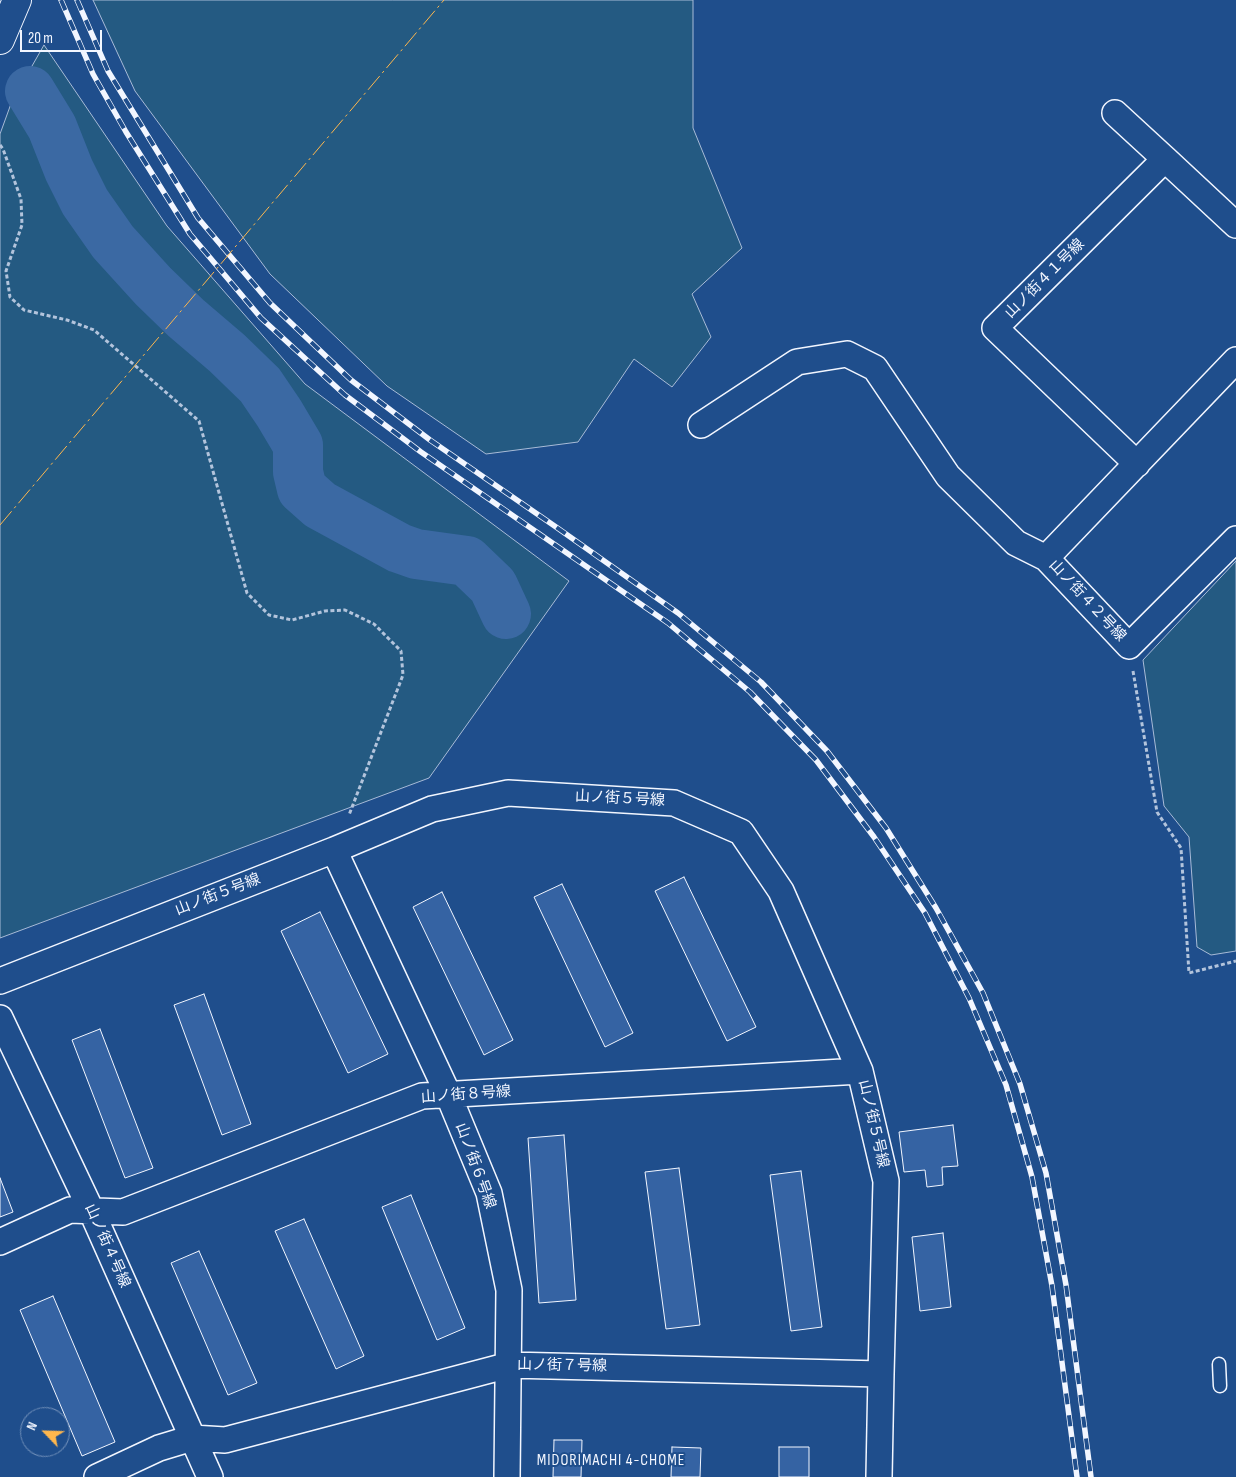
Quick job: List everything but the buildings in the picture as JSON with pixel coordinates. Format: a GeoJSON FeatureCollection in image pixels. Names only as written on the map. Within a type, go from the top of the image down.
{"type":"FeatureCollection","features":[{"type":"Feature","properties":{"kind":"highway"},"geometry":{"type":"LineString","coordinates":[[0,40],[17,0]]}},
{"type":"Feature","properties":{"kind":"street"},"geometry":{"type":"LineString","coordinates":[[1115,113],[1236,225]]}},
{"type":"Feature","properties":{"kind":"street","name":"山ノ街４１号線"},"geometry":{"type":"LineString","coordinates":[[1137,464],[995,328],[1165,159]]}},
{"type":"Feature","properties":{"kind":"street"},"geometry":{"type":"LineString","coordinates":[[701,425],[797,362],[847,354],[875,368],[948,476],[1016,543],[1046,558]]}},
{"type":"Feature","properties":{"kind":"street","name":"山ノ街４２号線"},"geometry":{"type":"LineString","coordinates":[[1236,360],[1046,558],[1129,646],[1236,539]]}},
{"type":"Feature","properties":{"kind":"street","name":"山ノ街５号線"},"geometry":{"type":"LineString","coordinates":[[0,981],[334,850],[432,809],[508,793],[674,802],[741,832],[781,891],[860,1071],[886,1181],[879,1477]]}},
{"type":"Feature","properties":{"kind":"street","name":"山ノ街６号線"},"geometry":{"type":"LineString","coordinates":[[334,850],[448,1094],[489,1193],[509,1290],[507,1477]]}},
{"type":"Feature","properties":{"kind":"street","name":"山ノ街４号線"},"geometry":{"type":"LineString","coordinates":[[0,1018],[91,1210],[210,1477]]}},
{"type":"Feature","properties":{"kind":"street","name":"山ノ街８号線"},"geometry":{"type":"LineString","coordinates":[[0,1242],[70,1210],[123,1212],[422,1096],[860,1071]]}},
{"type":"Feature","properties":{"kind":"street","name":"山ノ街７号線"},"geometry":{"type":"LineString","coordinates":[[192,1438],[225,1440],[509,1365],[880,1374]]}},
{"type":"Feature","properties":{"kind":"street"},"geometry":{"type":"LineString","coordinates":[[97,1477],[159,1448],[192,1438]]}},
{"type":"Feature","properties":{"kind":"lane"},"geometry":{"type":"LineString","coordinates":[[1219,1364],[1220,1386]]}},
{"type":"Feature","properties":{"kind":"path"},"geometry":{"type":"LineString","coordinates":[[0,146],[3,149],[21,199],[22,225],[6,271],[10,298],[24,310],[67,320],[94,330],[199,421],[247,593],[269,615],[292,620],[325,612],[345,610],[374,624],[401,650],[403,675],[353,806],[334,850]]}},
{"type":"Feature","properties":{"kind":"path"},"geometry":{"type":"LineString","coordinates":[[1129,646],[1157,812],[1181,848],[1189,973],[1236,961]]}},
{"type":"Feature","properties":{"kind":"shaded area"},"geometry":{"type":"Polygon","coordinates":[[[93,0],[693,0],[693,128],[742,248],[692,294],[711,337],[672,387],[634,359],[578,442],[486,454],[387,386],[270,274],[135,91],[93,0]]]}},
{"type":"Feature","properties":{"kind":"shaded area"},"geometry":{"type":"Polygon","coordinates":[[[44,45],[167,226],[305,384],[569,581],[429,778],[0,938],[0,134],[12,101],[44,45]]]}},
{"type":"Feature","properties":{"kind":"shaded area"},"geometry":{"type":"Polygon","coordinates":[[[1236,561],[1236,951],[1211,955],[1197,947],[1189,837],[1164,806],[1143,660],[1236,561]]]}},
{"type":"Feature","properties":{"kind":"waterway"},"geometry":{"type":"LineString","coordinates":[[30,91],[52,127],[69,170],[85,202],[113,242],[153,286],[260,385],[298,445],[298,472],[302,489],[320,505],[399,548],[416,554],[467,561],[493,586],[506,614]]}},
{"type":"Feature","properties":{"kind":"railway"},"geometry":{"type":"LineString","coordinates":[[61,0],[93,74],[126,132],[190,234],[261,318],[345,395],[421,452],[668,623],[750,692],[816,760],[874,837],[925,913],[969,998],[1006,1085],[1032,1177],[1052,1286],[1077,1477]]}},
{"type":"Feature","properties":{"kind":"railway"},"geometry":{"type":"LineString","coordinates":[[77,0],[108,71],[198,218],[270,303],[351,380],[430,440],[678,613],[761,682],[827,751],[886,828],[936,908],[983,993],[1020,1084],[1046,1173],[1066,1285],[1091,1477]]}},
{"type":"Feature","properties":{"kind":"power"},"geometry":{"type":"LineString","coordinates":[[0,525],[444,0]]}},
{"type":"Feature","properties":{"kind":"district","name":"MIDORIMACHI 4-CHOME"},"geometry":{"type":"Point","coordinates":[611,1461]}}]}
